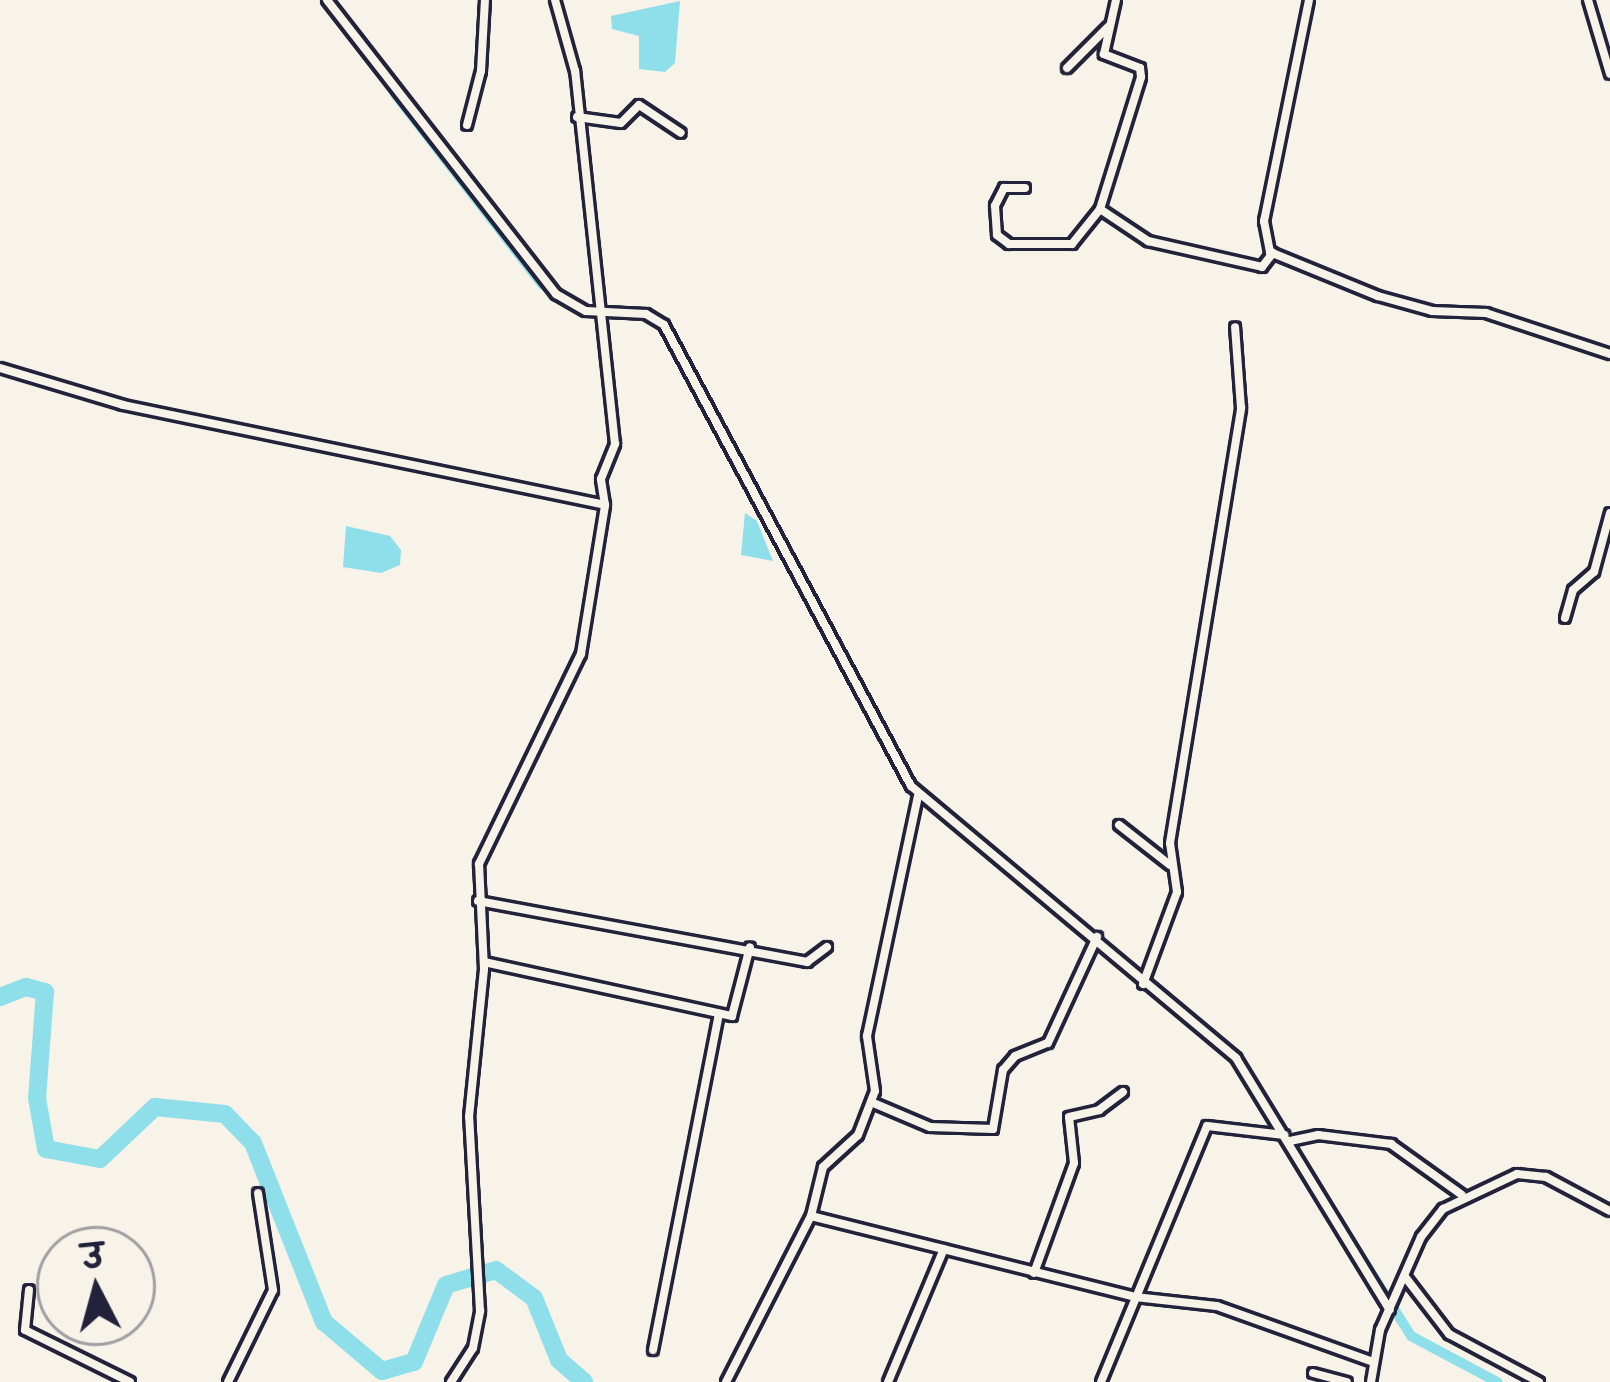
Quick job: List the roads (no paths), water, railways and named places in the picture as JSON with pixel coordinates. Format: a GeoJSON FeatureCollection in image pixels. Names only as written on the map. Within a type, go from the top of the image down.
{"type":"FeatureCollection","features":[{"type":"Feature","properties":{"kind":"street"},"geometry":{"type":"LineString","coordinates":[[327,0],[556,294],[598,312],[646,314],[664,325],[918,796],[1146,977],[1237,1058],[1293,1138],[1392,1305]]}},
{"type":"Feature","properties":{"kind":"street"},"geometry":{"type":"LineString","coordinates":[[466,125],[481,71],[485,0]]}},
{"type":"Feature","properties":{"kind":"street"},"geometry":{"type":"LineString","coordinates":[[451,1382],[473,1348],[480,1311],[469,1117],[484,962],[478,901],[484,846],[581,654],[605,505],[601,479],[615,432],[598,312],[575,71],[555,0]]}},
{"type":"Feature","properties":{"kind":"street"},"geometry":{"type":"LineString","coordinates":[[1025,188],[1004,188],[995,206],[997,236],[1009,244],[1072,244],[1100,209],[1142,77],[1140,68],[1104,54],[1116,0]]}},
{"type":"Feature","properties":{"kind":"street"},"geometry":{"type":"LineString","coordinates":[[1273,253],[1264,221],[1309,0]]}},
{"type":"Feature","properties":{"kind":"street"},"geometry":{"type":"LineString","coordinates":[[1588,0],[1610,74]]}},
{"type":"Feature","properties":{"kind":"street"},"geometry":{"type":"LineString","coordinates":[[1067,68],[1108,27]]}},
{"type":"Feature","properties":{"kind":"street"},"geometry":{"type":"LineString","coordinates":[[577,117],[621,123],[639,105],[681,134]]}},
{"type":"Feature","properties":{"kind":"street"},"geometry":{"type":"LineString","coordinates":[[1100,209],[1148,241],[1262,267],[1273,253]]}},
{"type":"Feature","properties":{"kind":"street"},"geometry":{"type":"LineString","coordinates":[[1273,253],[1395,301],[1486,313],[1610,354]]}},
{"type":"Feature","properties":{"kind":"street"},"geometry":{"type":"LineString","coordinates":[[1146,977],[1175,906],[1170,843],[1241,408],[1235,327]]}},
{"type":"Feature","properties":{"kind":"street"},"geometry":{"type":"LineString","coordinates":[[0,368],[123,405],[605,505]]}},
{"type":"Feature","properties":{"kind":"street"},"geometry":{"type":"LineString","coordinates":[[1565,618],[1573,590],[1594,572],[1610,513]]}},
{"type":"Feature","properties":{"kind":"street"},"geometry":{"type":"LineString","coordinates":[[725,1382],[812,1216],[823,1167],[850,1146],[871,1102],[867,1036],[918,796]]}},
{"type":"Feature","properties":{"kind":"street"},"geometry":{"type":"LineString","coordinates":[[1119,825],[1173,868]]}},
{"type":"Feature","properties":{"kind":"street"},"geometry":{"type":"LineString","coordinates":[[478,901],[750,946],[807,962],[827,947]]}},
{"type":"Feature","properties":{"kind":"street"},"geometry":{"type":"LineString","coordinates":[[871,1102],[930,1127],[993,1129],[1004,1070],[1015,1056],[1048,1043],[1096,937]]}},
{"type":"Feature","properties":{"kind":"street"},"geometry":{"type":"LineString","coordinates":[[484,962],[718,1016],[736,1014],[750,946]]}},
{"type":"Feature","properties":{"kind":"street"},"geometry":{"type":"LineString","coordinates":[[653,1351],[718,1016]]}},
{"type":"Feature","properties":{"kind":"street"},"geometry":{"type":"LineString","coordinates":[[1034,1274],[1074,1163],[1070,1117],[1099,1110],[1123,1092]]}},
{"type":"Feature","properties":{"kind":"street"},"geometry":{"type":"LineString","coordinates":[[1101,1382],[1141,1298],[1207,1126],[1391,1144],[1463,1196]]}},
{"type":"Feature","properties":{"kind":"street"},"geometry":{"type":"LineString","coordinates":[[1371,1382],[1392,1305],[1430,1221],[1463,1196],[1502,1176],[1530,1174],[1610,1211]]}},
{"type":"Feature","properties":{"kind":"street"},"geometry":{"type":"LineString","coordinates":[[228,1382],[274,1290],[258,1193]]}},
{"type":"Feature","properties":{"kind":"street"},"geometry":{"type":"LineString","coordinates":[[812,1216],[1141,1298],[1217,1306],[1373,1362]]}},
{"type":"Feature","properties":{"kind":"street"},"geometry":{"type":"LineString","coordinates":[[888,1382],[944,1249]]}},
{"type":"Feature","properties":{"kind":"street"},"geometry":{"type":"LineString","coordinates":[[1404,1281],[1449,1334],[1539,1382]]}},
{"type":"Feature","properties":{"kind":"street"},"geometry":{"type":"LineString","coordinates":[[29,1290],[25,1330],[130,1382]]}},
{"type":"Feature","properties":{"kind":"street"},"geometry":{"type":"LineString","coordinates":[[1312,1372],[1347,1382]]}},
{"type":"Feature","properties":{"kind":"water"},"geometry":{"type":"Polygon","coordinates":[[[680,1],[675,63],[665,72],[639,69],[639,36],[612,29],[611,16],[680,1]]]}},
{"type":"Feature","properties":{"kind":"water"},"geometry":{"type":"Polygon","coordinates":[[[745,513],[757,521],[773,561],[741,555],[745,513]]]}},
{"type":"Feature","properties":{"kind":"water"},"geometry":{"type":"Polygon","coordinates":[[[346,526],[390,536],[401,550],[400,565],[381,573],[343,567],[346,526]]]}},
{"type":"Feature","properties":{"kind":"waterway"},"geometry":{"type":"LineString","coordinates":[[395,94],[542,284],[581,307]]}},
{"type":"Feature","properties":{"kind":"waterway"},"geometry":{"type":"LineString","coordinates":[[875,726],[896,762]]}},
{"type":"Feature","properties":{"kind":"waterway"},"geometry":{"type":"LineString","coordinates":[[0,997],[26,987],[45,992],[37,1098],[46,1149],[100,1159],[155,1107],[225,1114],[253,1143],[324,1322],[382,1371],[414,1362],[446,1285],[496,1270],[534,1298],[559,1360],[584,1382]]}},
{"type":"Feature","properties":{"kind":"waterway"},"geometry":{"type":"LineString","coordinates":[[1231,1051],[1411,1336],[1497,1382]]}}]}
